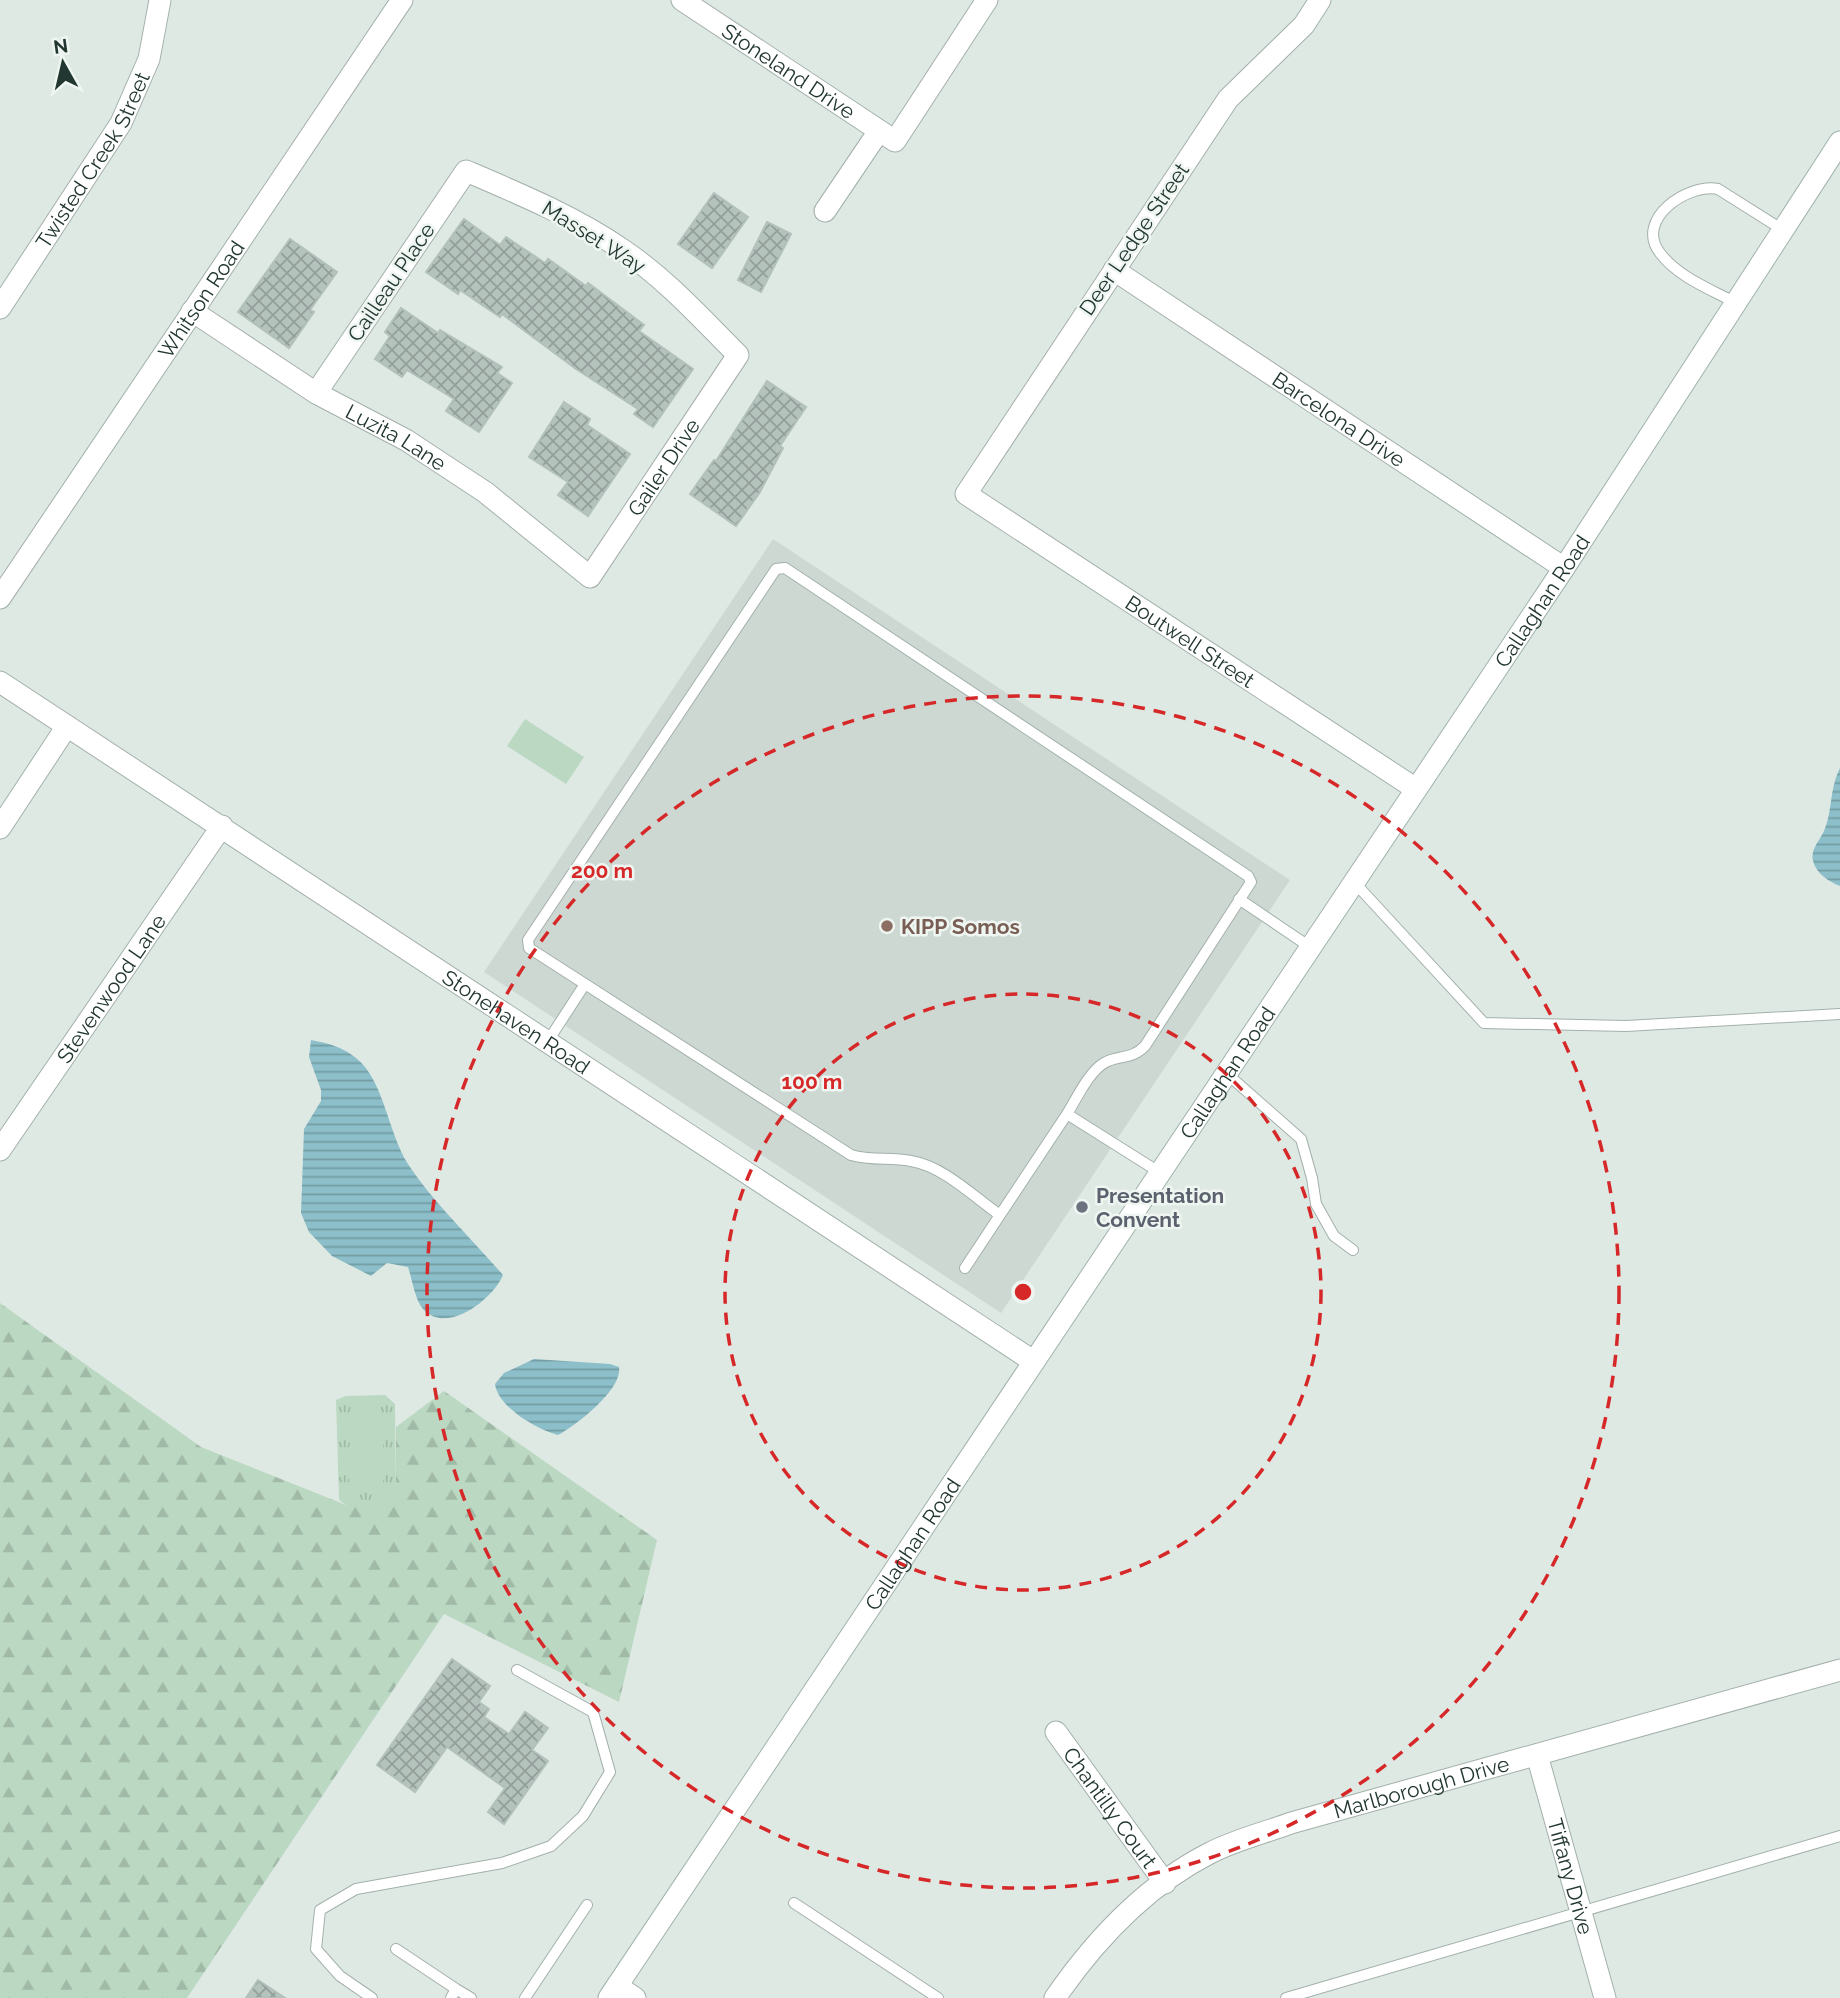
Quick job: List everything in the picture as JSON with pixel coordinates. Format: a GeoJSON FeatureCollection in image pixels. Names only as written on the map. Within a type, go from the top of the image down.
{"type":"FeatureCollection","features":[{"type":"Feature","properties":{"kind":"street","name":"Twisted Creek Street"},"geometry":{"type":"LineString","coordinates":[[0,308],[121,123],[149,59],[160,0]]}},
{"type":"Feature","properties":{"kind":"street","name":"Whitson Road"},"geometry":{"type":"LineString","coordinates":[[0,598],[402,0]]}},
{"type":"Feature","properties":{"kind":"street","name":"Stoneland Drive"},"geometry":{"type":"LineString","coordinates":[[682,0],[887,136]]}},
{"type":"Feature","properties":{"kind":"street"},"geometry":{"type":"LineString","coordinates":[[825,211],[887,136],[987,0]]}},
{"type":"Feature","properties":{"kind":"street","name":"Deer Ledge Street"},"geometry":{"type":"LineString","coordinates":[[966,494],[1228,99],[1304,24],[1320,0]]}},
{"type":"Feature","properties":{"kind":"street","name":"Callaghan Road"},"geometry":{"type":"LineString","coordinates":[[620,1994],[1033,1361],[1564,568],[1840,142]]}},
{"type":"Feature","properties":{"kind":"street","name":"Masset Way"},"geometry":{"type":"LineString","coordinates":[[466,171],[566,216],[624,251],[673,289],[737,355]]}},
{"type":"Feature","properties":{"kind":"street","name":"Cailleau Place"},"geometry":{"type":"LineString","coordinates":[[316,393],[466,171]]}},
{"type":"Feature","properties":{"kind":"street","name":"Barcelona Drive"},"geometry":{"type":"LineString","coordinates":[[1114,270],[1564,568]]}},
{"type":"Feature","properties":{"kind":"street","name":"Luzita Lane"},"geometry":{"type":"LineString","coordinates":[[192,311],[316,393],[406,440],[485,492],[590,577]]}},
{"type":"Feature","properties":{"kind":"street","name":"Gailer Drive"},"geometry":{"type":"LineString","coordinates":[[590,577],[737,355]]}},
{"type":"Feature","properties":{"kind":"street","name":"Boutwell Street"},"geometry":{"type":"LineString","coordinates":[[966,494],[1416,789]]}},
{"type":"Feature","properties":{"kind":"street","name":"Stonehaven Road"},"geometry":{"type":"LineString","coordinates":[[0,682],[1033,1361]]}},
{"type":"Feature","properties":{"kind":"street"},"geometry":{"type":"LineString","coordinates":[[0,828],[67,726]]}},
{"type":"Feature","properties":{"kind":"street","name":"Stevenwood Lane"},"geometry":{"type":"LineString","coordinates":[[0,1150],[222,826]]}},
{"type":"Feature","properties":{"kind":"street","name":"Marlborough Drive"},"geometry":{"type":"LineString","coordinates":[[1055,1998],[1104,1934],[1165,1883],[1211,1853],[1291,1823],[1840,1670]]}},
{"type":"Feature","properties":{"kind":"street","name":"Chantilly Court"},"geometry":{"type":"LineString","coordinates":[[1056,1732],[1165,1883]]}},
{"type":"Feature","properties":{"kind":"street","name":"Tiffany Drive"},"geometry":{"type":"LineString","coordinates":[[1537,1755],[1605,1998]]}},
{"type":"Feature","properties":{"kind":"lane"},"geometry":{"type":"LineString","coordinates":[[1736,303],[1689,278],[1658,251],[1653,237],[1658,219],[1683,195],[1706,187],[1733,197],[1783,230]]}},
{"type":"Feature","properties":{"kind":"lane"},"geometry":{"type":"LineString","coordinates":[[965,1268],[1067,1114],[1093,1073],[1105,1062],[1134,1057],[1145,1046],[1251,881],[1248,876],[785,568],[776,569],[528,940],[529,948],[851,1155],[871,1161],[913,1161],[933,1169],[1000,1215]]}},
{"type":"Feature","properties":{"kind":"lane"},"geometry":{"type":"LineString","coordinates":[[1354,882],[1484,1023],[1626,1026],[1840,1014]]}},
{"type":"Feature","properties":{"kind":"lane"},"geometry":{"type":"LineString","coordinates":[[1239,899],[1310,947]]}},
{"type":"Feature","properties":{"kind":"lane"},"geometry":{"type":"LineString","coordinates":[[548,1041],[584,984]]}},
{"type":"Feature","properties":{"kind":"lane"},"geometry":{"type":"LineString","coordinates":[[1226,1073],[1301,1139],[1312,1178],[1315,1204],[1334,1236],[1353,1250]]}},
{"type":"Feature","properties":{"kind":"lane"},"geometry":{"type":"LineString","coordinates":[[1067,1114],[1159,1172]]}},
{"type":"Feature","properties":{"kind":"lane"},"geometry":{"type":"LineString","coordinates":[[372,1998],[340,1976],[316,1949],[320,1910],[356,1889],[502,1863],[551,1846],[583,1816],[610,1772],[593,1712],[517,1670]]}},
{"type":"Feature","properties":{"kind":"lane"},"geometry":{"type":"LineString","coordinates":[[1286,1998],[1840,1836]]}},
{"type":"Feature","properties":{"kind":"lane"},"geometry":{"type":"LineString","coordinates":[[794,1903],[938,1998]]}},
{"type":"Feature","properties":{"kind":"lane"},"geometry":{"type":"LineString","coordinates":[[525,1998],[587,1905]]}},
{"type":"Feature","properties":{"kind":"lane"},"geometry":{"type":"LineString","coordinates":[[396,1949],[454,1994],[471,1998]]}},
{"type":"Feature","properties":{"kind":"shaded area","name":"KIPP Somos"},"geometry":{"type":"Polygon","coordinates":[[[773,539],[1290,880],[1001,1313],[484,972],[773,539]]]}},
{"type":"Feature","properties":{"kind":"green space"},"geometry":{"type":"Polygon","coordinates":[[[525,719],[584,757],[566,784],[507,746],[525,719]]]}},
{"type":"Feature","properties":{"kind":"green space"},"geometry":{"type":"Polygon","coordinates":[[[0,1303],[201,1447],[346,1505],[386,1505],[396,1496],[396,1427],[444,1391],[657,1540],[619,1702],[444,1614],[187,1998],[0,1998],[0,1303]]]}},
{"type":"Feature","properties":{"kind":"green space"},"geometry":{"type":"Polygon","coordinates":[[[385,1395],[395,1404],[396,1496],[386,1505],[346,1505],[339,1500],[336,1400],[346,1396],[385,1395]]]}},
{"type":"Feature","properties":{"kind":"green space"},"geometry":{"type":"Polygon","coordinates":[[[350,1418],[383,1418],[383,1488],[349,1488],[350,1418]]]}},
{"type":"Feature","properties":{"kind":"water"},"geometry":{"type":"Polygon","coordinates":[[[1840,768],[1840,886],[1820,873],[1812,857],[1827,823],[1834,784],[1840,768]]]}},
{"type":"Feature","properties":{"kind":"water"},"geometry":{"type":"Polygon","coordinates":[[[311,1040],[346,1051],[365,1068],[373,1079],[401,1151],[417,1178],[503,1275],[490,1294],[469,1311],[444,1318],[433,1316],[420,1305],[408,1267],[387,1263],[371,1276],[332,1256],[309,1232],[301,1213],[304,1129],[321,1101],[321,1090],[309,1057],[311,1040]]]}},
{"type":"Feature","properties":{"kind":"water"},"geometry":{"type":"Polygon","coordinates":[[[534,1359],[610,1364],[619,1367],[618,1376],[614,1386],[597,1406],[558,1435],[540,1428],[511,1409],[503,1401],[495,1384],[504,1373],[534,1359]]]}},
{"type":"Feature","properties":{"kind":"building"},"geometry":{"type":"Polygon","coordinates":[[[714,193],[748,217],[712,268],[678,244],[714,193]]]}},
{"type":"Feature","properties":{"kind":"building"},"geometry":{"type":"Polygon","coordinates":[[[464,219],[500,245],[506,237],[545,263],[548,259],[586,286],[588,283],[644,325],[639,331],[693,369],[653,427],[634,414],[638,409],[576,369],[502,314],[500,317],[460,290],[458,294],[426,272],[464,219]]]}},
{"type":"Feature","properties":{"kind":"building"},"geometry":{"type":"Polygon","coordinates":[[[767,222],[791,234],[761,292],[738,280],[767,222]]]}},
{"type":"Feature","properties":{"kind":"building"},"geometry":{"type":"Polygon","coordinates":[[[290,239],[337,272],[310,310],[314,312],[289,348],[238,312],[290,239]]]}},
{"type":"Feature","properties":{"kind":"building"},"geometry":{"type":"Polygon","coordinates":[[[401,308],[438,333],[440,330],[502,367],[497,373],[512,383],[479,432],[446,411],[454,399],[407,370],[402,377],[375,359],[390,336],[385,332],[401,308]]]}},
{"type":"Feature","properties":{"kind":"building"},"geometry":{"type":"Polygon","coordinates":[[[767,381],[806,407],[780,446],[783,448],[760,492],[736,526],[690,494],[714,460],[716,461],[767,381]]]}},
{"type":"Feature","properties":{"kind":"building"},"geometry":{"type":"Polygon","coordinates":[[[564,402],[590,419],[587,425],[630,454],[588,516],[558,495],[568,482],[529,457],[564,402]]]}},
{"type":"Feature","properties":{"kind":"building"},"geometry":{"type":"Polygon","coordinates":[[[452,1659],[490,1686],[479,1702],[489,1709],[484,1717],[509,1734],[525,1712],[548,1728],[532,1750],[548,1761],[504,1824],[488,1812],[505,1788],[447,1747],[415,1792],[377,1765],[452,1659]]]}},
{"type":"Feature","properties":{"kind":"building"},"geometry":{"type":"Polygon","coordinates":[[[258,1980],[285,1998],[246,1998],[258,1980]]]}},
{"type":"Feature","properties":{"kind":"place","name":"KIPP Somos"},"geometry":{"type":"Point","coordinates":[887,926]}},
{"type":"Feature","properties":{"kind":"place","name":"Presentation Convent"},"geometry":{"type":"Point","coordinates":[1082,1207]}}]}
